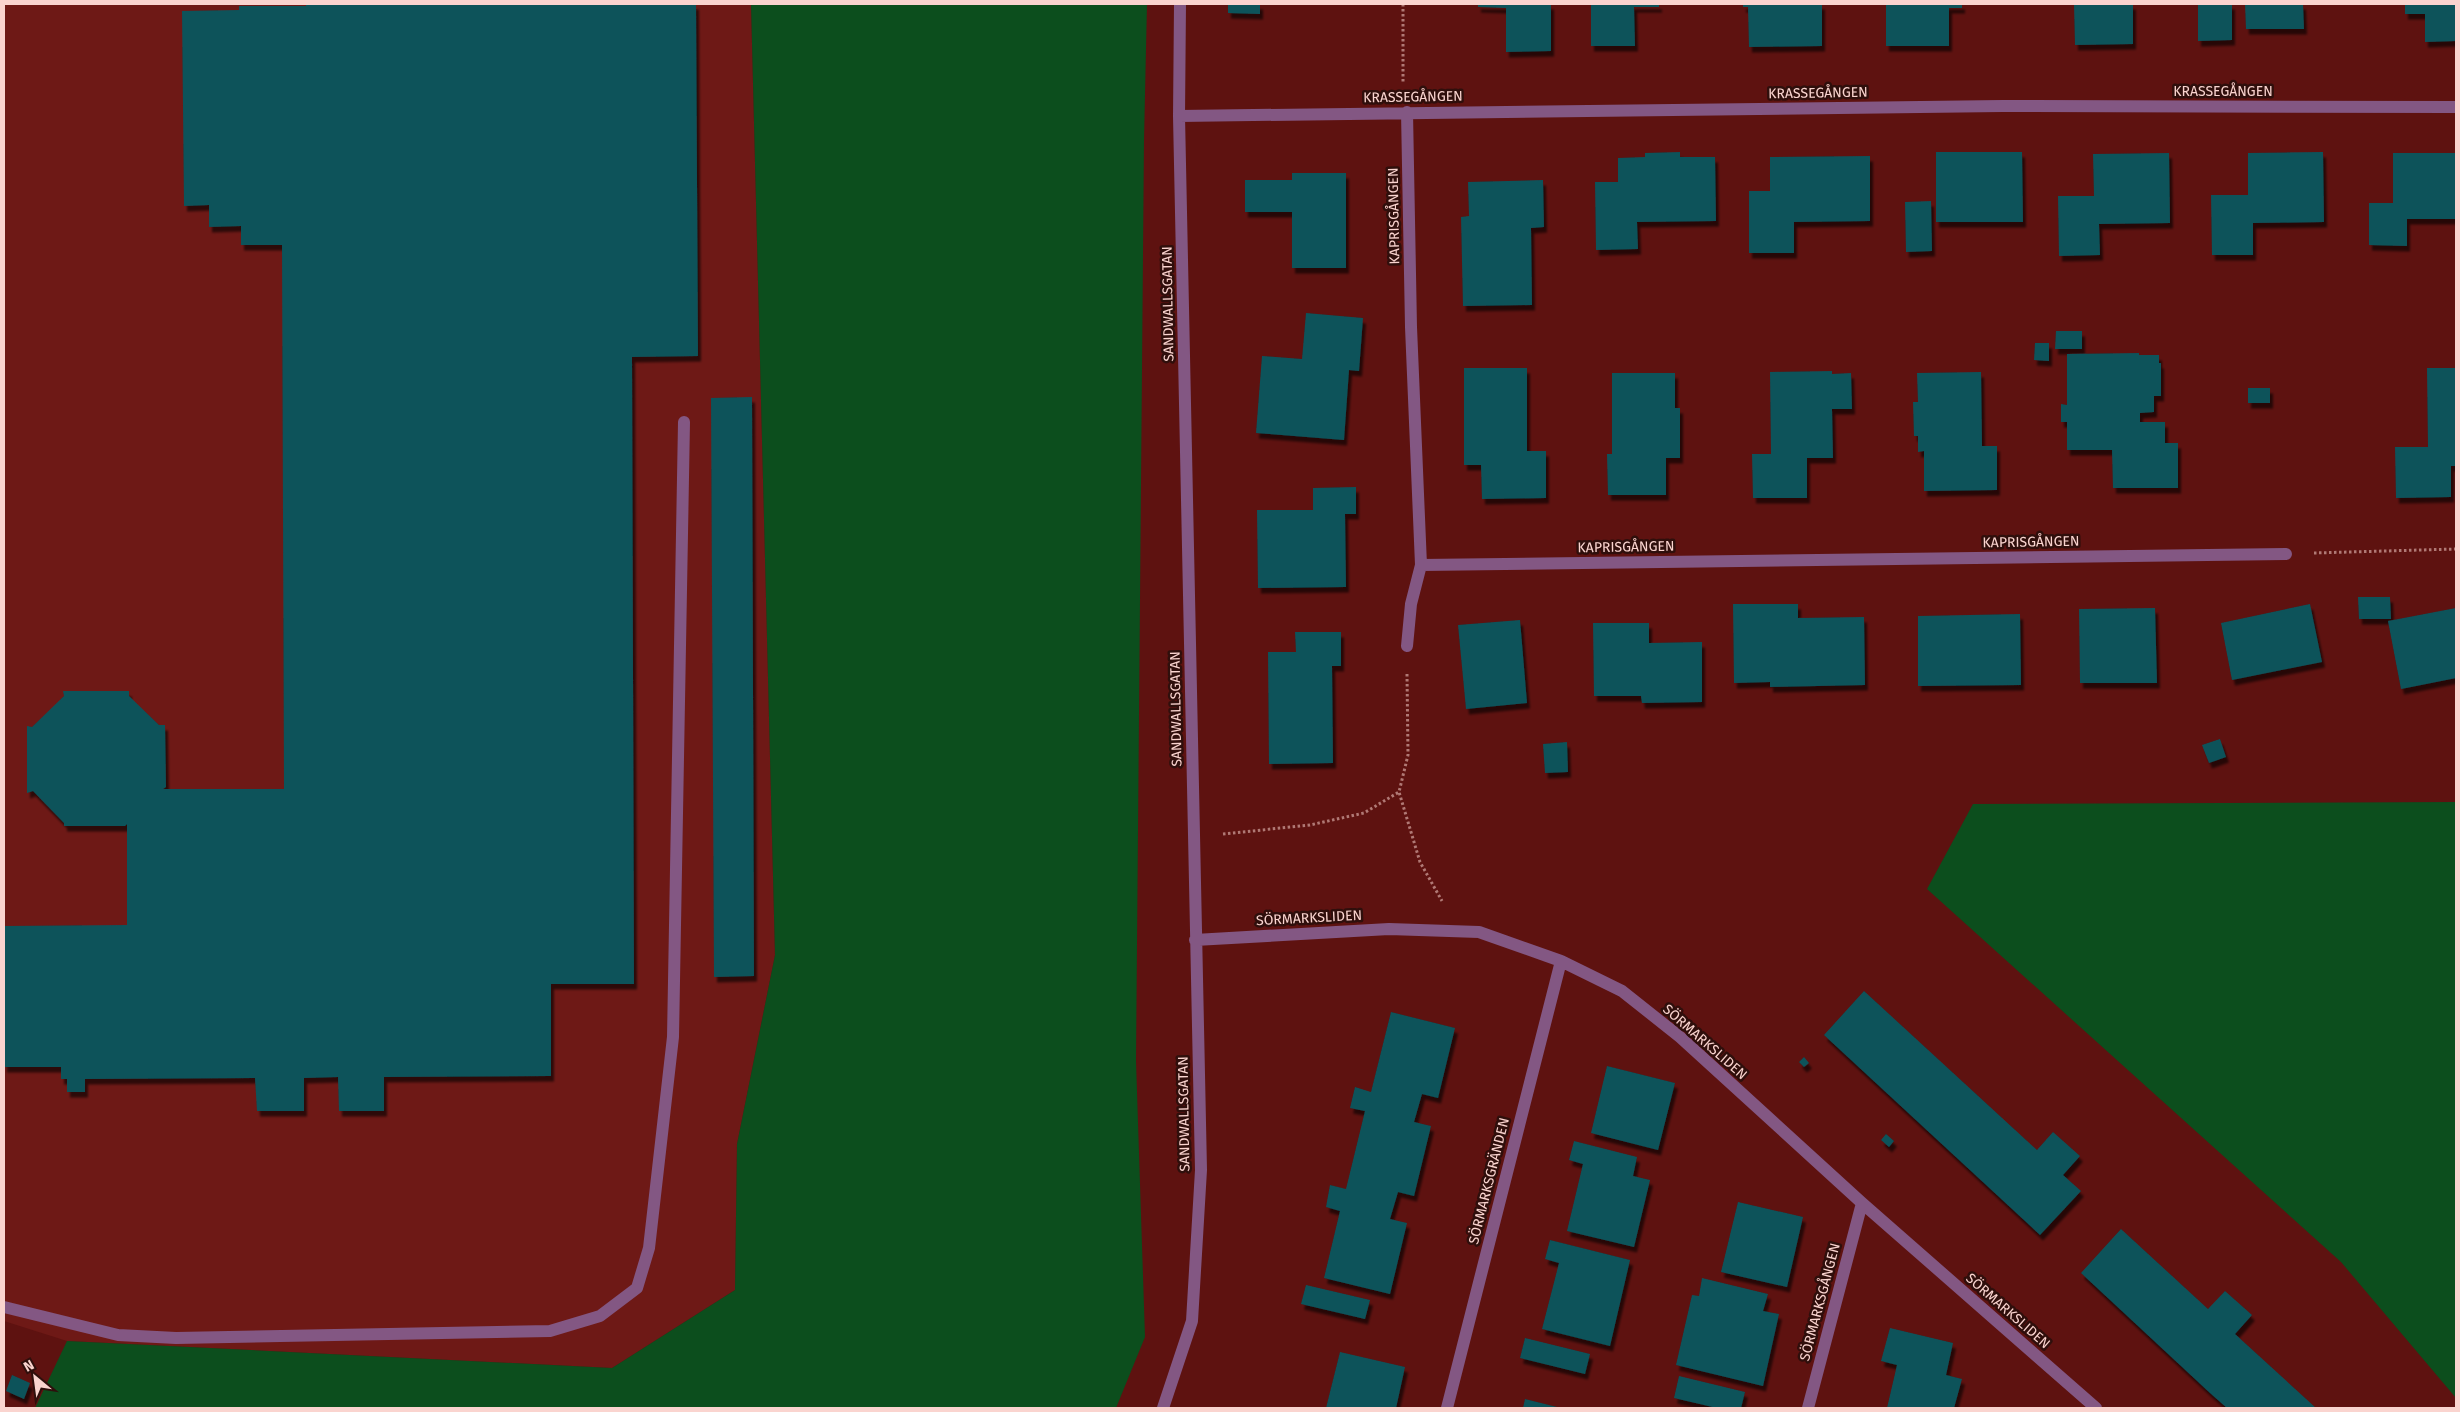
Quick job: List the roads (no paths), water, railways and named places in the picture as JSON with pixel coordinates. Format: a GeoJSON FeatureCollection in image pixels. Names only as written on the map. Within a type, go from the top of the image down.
{"type":"FeatureCollection","features":[{"type":"Feature","properties":{"kind":"street","name":"SANDWALLSGATAN"},"geometry":{"type":"LineString","coordinates":[[1163,1408],[1192,1321],[1201,1170],[1179,116],[1180,4]]}},
{"type":"Feature","properties":{"kind":"street","name":"KRASSEGÅNGEN"},"geometry":{"type":"LineString","coordinates":[[1179,116],[1992,106],[2456,107]]}},
{"type":"Feature","properties":{"kind":"street","name":"KAPRISGÅNGEN"},"geometry":{"type":"LineString","coordinates":[[1407,112],[1411,327],[1421,565],[2286,554]]}},
{"type":"Feature","properties":{"kind":"street"},"geometry":{"type":"LineString","coordinates":[[4,1307],[118,1335],[176,1338],[550,1330],[600,1316],[637,1288],[649,1248],[673,1037],[684,422]]}},
{"type":"Feature","properties":{"kind":"street"},"geometry":{"type":"LineString","coordinates":[[1406,646],[1411,604],[1421,565]]}},
{"type":"Feature","properties":{"kind":"street","name":"SÖRMARKSLIDEN"},"geometry":{"type":"LineString","coordinates":[[1195,940],[1389,928],[1479,932],[1561,961],[1622,991],[1680,1036],[1862,1203],[2096,1408]]}},
{"type":"Feature","properties":{"kind":"street","name":"SÖRMARKSGRÄNDEN"},"geometry":{"type":"LineString","coordinates":[[1447,1408],[1561,961]]}},
{"type":"Feature","properties":{"kind":"street","name":"SÖRMARKSGÅNGEN"},"geometry":{"type":"LineString","coordinates":[[1808,1408],[1862,1203]]}}]}
